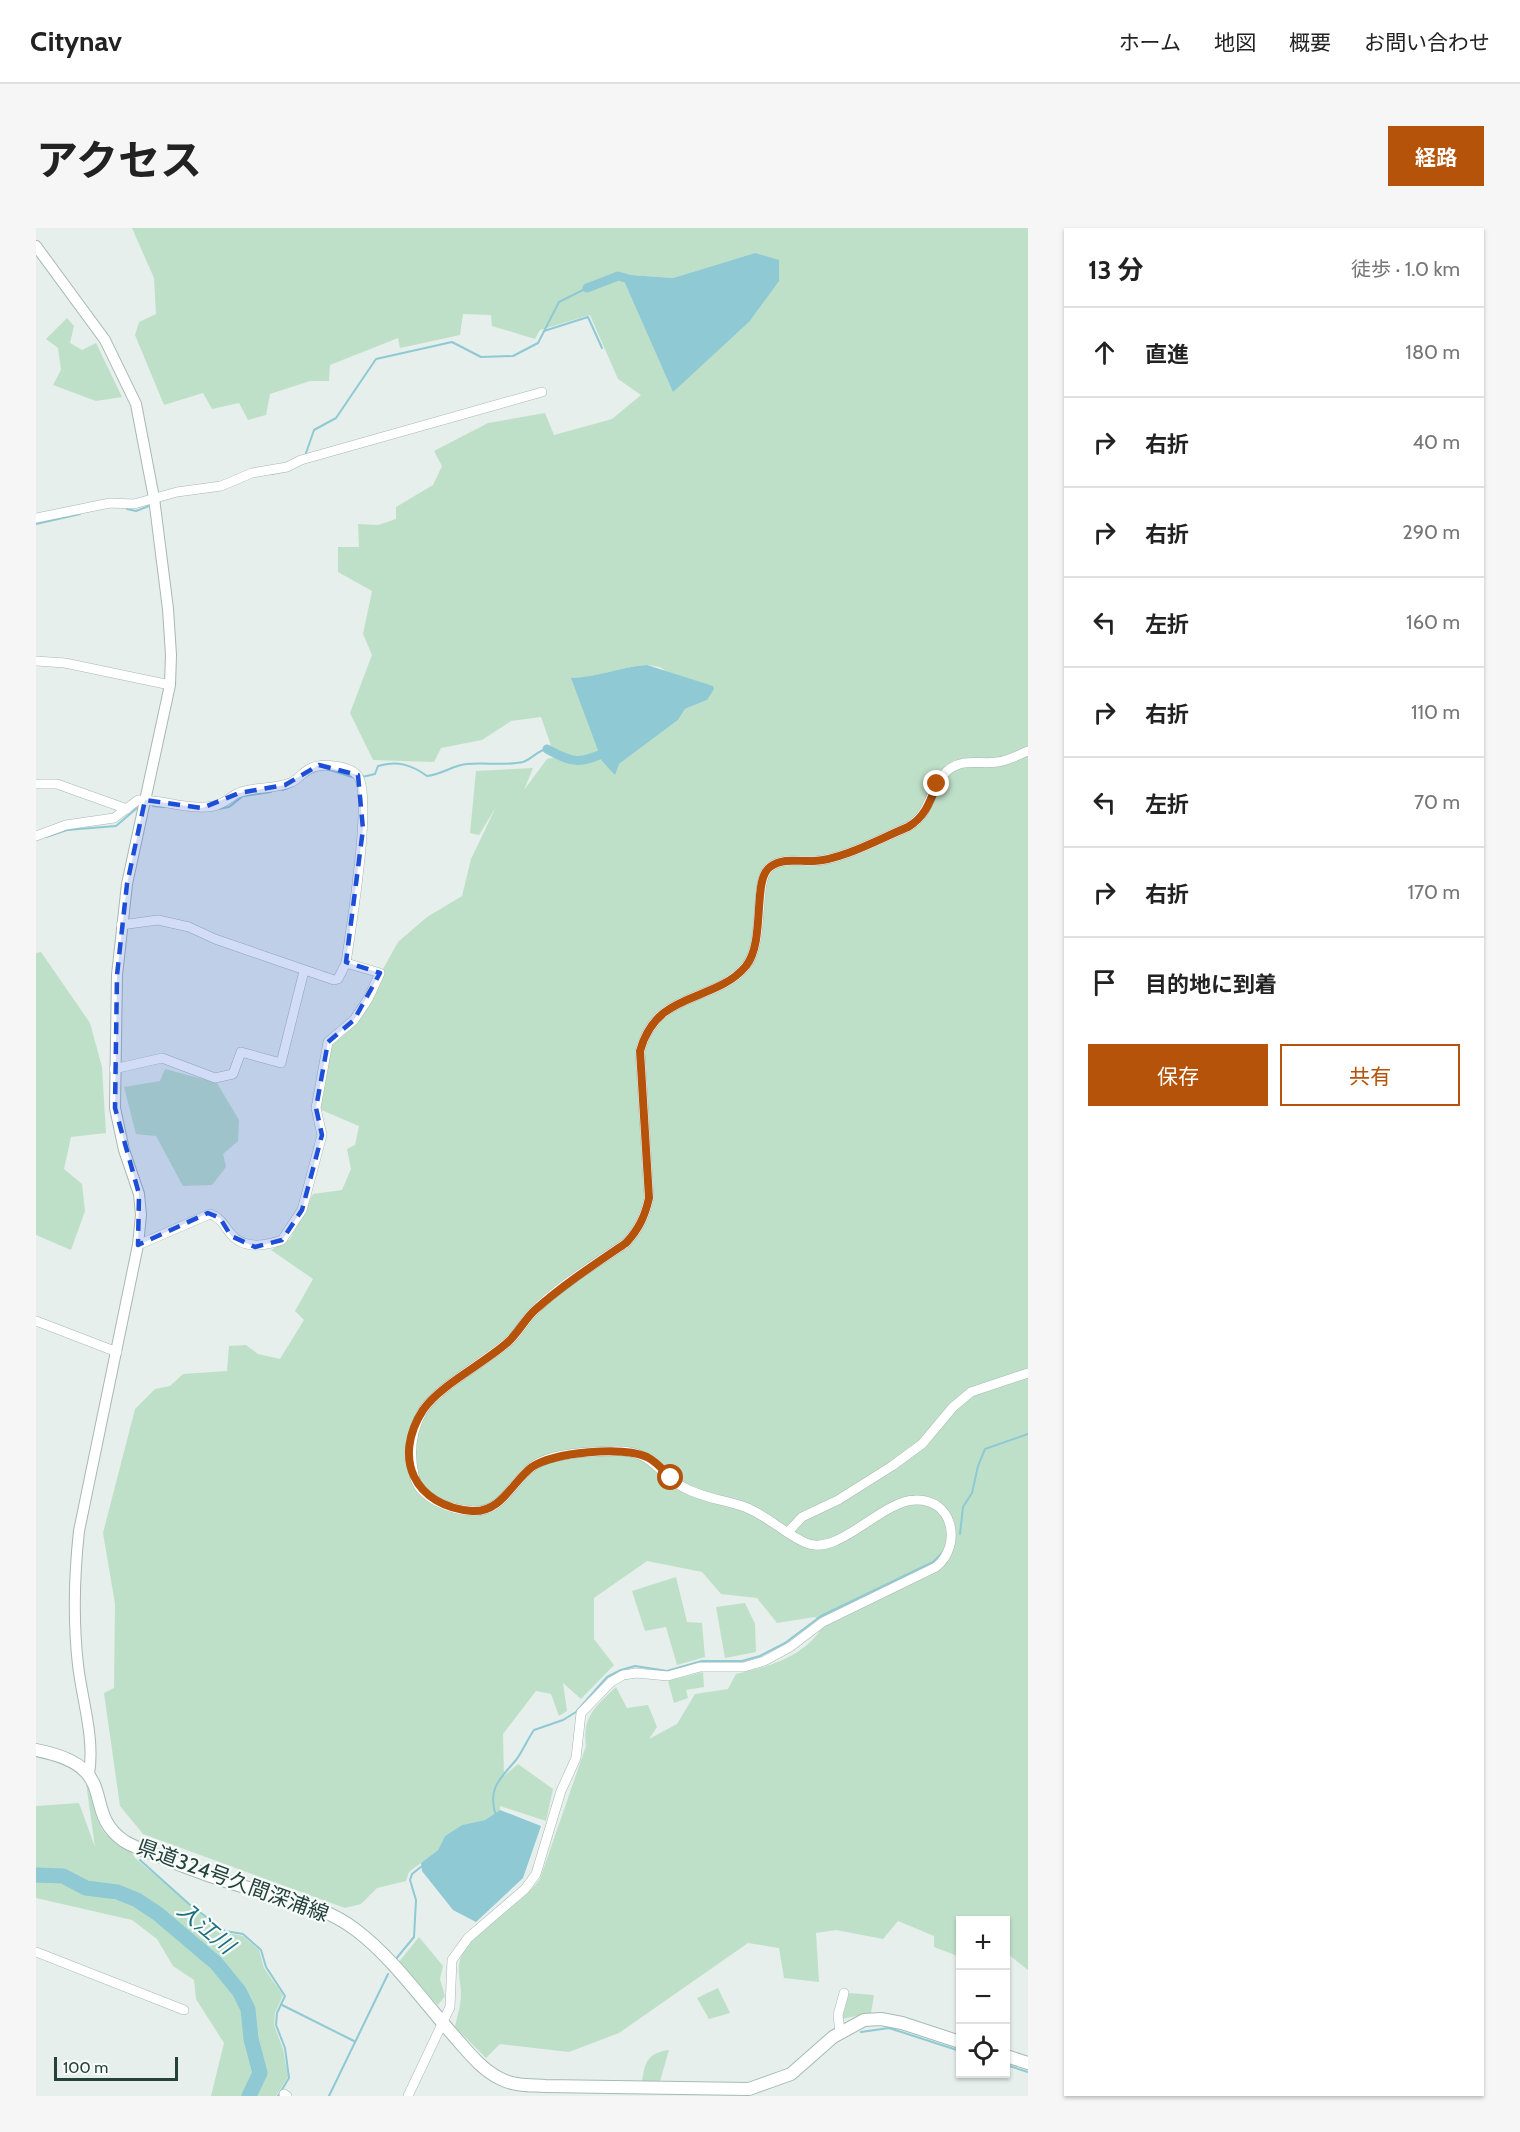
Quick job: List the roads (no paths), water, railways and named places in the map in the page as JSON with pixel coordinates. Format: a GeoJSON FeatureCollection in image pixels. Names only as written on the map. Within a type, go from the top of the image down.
{"type":"FeatureCollection","features":[{"type":"Feature","properties":{"kind":"main road"},"geometry":{"type":"LineString","coordinates":[[36,1750],[68,1759],[89,1774]]}},
{"type":"Feature","properties":{"kind":"main road","name":"県道324号久間深浦線"},"geometry":{"type":"LineString","coordinates":[[89,1774],[108,1824],[122,1840],[220,1880],[309,1905],[341,1919],[381,1954],[488,2072],[519,2085],[750,2089],[791,2074],[840,2032],[864,2020],[881,2019],[956,2041]]}},
{"type":"Feature","properties":{"kind":"main road"},"geometry":{"type":"LineString","coordinates":[[1010,2058],[1028,2063]]}},
{"type":"Feature","properties":{"kind":"street"},"geometry":{"type":"LineString","coordinates":[[36,246],[105,340],[136,404],[154,498],[168,609],[171,655],[170,686],[127,884],[121,925],[114,1069],[115,1108],[124,1150],[139,1194],[141,1215],[138,1245],[79,1532],[74,1620],[90,1750],[89,1774]]}},
{"type":"Feature","properties":{"kind":"street"},"geometry":{"type":"LineString","coordinates":[[36,518],[110,503],[134,504],[220,486],[252,473],[287,467],[302,460],[542,392]]}},
{"type":"Feature","properties":{"kind":"street"},"geometry":{"type":"LineString","coordinates":[[36,661],[64,663],[170,686]]}},
{"type":"Feature","properties":{"kind":"street"},"geometry":{"type":"LineString","coordinates":[[408,2096],[443,2024],[452,1995],[452,1960],[468,1938],[525,1889],[536,1874],[561,1791],[576,1758],[581,1713],[611,1682],[623,1675],[636,1673],[668,1676],[700,1667],[744,1667],[764,1661],[790,1647],[823,1622],[936,1567],[946,1559],[952,1539],[945,1514],[926,1500],[914,1500],[900,1503],[831,1543],[806,1543],[769,1518],[745,1507],[680,1486],[657,1463],[645,1456],[616,1451],[554,1458],[541,1462],[522,1476],[500,1501],[490,1508],[482,1511],[461,1509],[431,1499],[415,1482],[411,1444],[416,1426],[432,1400],[509,1341],[533,1312],[626,1243],[636,1232],[645,1215],[649,1198],[640,1051],[645,1033],[680,1001],[724,983],[740,972],[754,956],[759,926],[760,888],[766,870],[772,865],[793,859],[813,861],[829,859],[908,827],[919,821],[928,807],[937,784],[948,770],[958,764],[973,761],[994,763],[1007,760],[1028,751]]}},
{"type":"Feature","properties":{"kind":"street"},"geometry":{"type":"LineString","coordinates":[[36,836],[66,825],[114,818],[138,800],[202,807],[227,802],[239,793],[285,785],[308,769],[320,765],[348,770],[360,779],[363,829],[346,963],[338,980],[304,971],[247,948],[215,939],[189,927],[158,920],[121,925]]}},
{"type":"Feature","properties":{"kind":"street"},"geometry":{"type":"LineString","coordinates":[[36,783],[57,784],[127,809]]}},
{"type":"Feature","properties":{"kind":"street"},"geometry":{"type":"LineString","coordinates":[[138,1245],[210,1214],[220,1218],[231,1236],[255,1247],[282,1240],[302,1210],[322,1135],[316,1108],[328,1042],[354,1020],[368,999],[380,973],[346,963]]}},
{"type":"Feature","properties":{"kind":"street"},"geometry":{"type":"LineString","coordinates":[[114,1069],[162,1058],[215,1078],[233,1074],[241,1052],[281,1063],[304,971]]}},
{"type":"Feature","properties":{"kind":"street"},"geometry":{"type":"LineString","coordinates":[[36,1321],[117,1352]]}},
{"type":"Feature","properties":{"kind":"street"},"geometry":{"type":"LineString","coordinates":[[789,1531],[802,1516],[847,1494],[922,1444],[953,1407],[972,1392],[1028,1373]]}},
{"type":"Feature","properties":{"kind":"street"},"geometry":{"type":"LineString","coordinates":[[36,1952],[184,2010]]}},
{"type":"Feature","properties":{"kind":"street"},"geometry":{"type":"LineString","coordinates":[[840,2032],[838,2015],[844,1993]]}},
{"type":"Feature","properties":{"kind":"water"},"geometry":{"type":"Polygon","coordinates":[[[755,253],[779,260],[779,281],[749,322],[673,392],[624,281],[630,275],[673,278],[755,253]]]}},
{"type":"Feature","properties":{"kind":"water"},"geometry":{"type":"Polygon","coordinates":[[[647,665],[713,686],[714,689],[707,700],[685,709],[678,720],[619,764],[615,775],[602,761],[571,678],[647,665]]]}},
{"type":"Feature","properties":{"kind":"water"},"geometry":{"type":"Polygon","coordinates":[[[500,1810],[541,1826],[523,1878],[476,1922],[453,1910],[422,1871],[421,1863],[438,1850],[445,1836],[462,1825],[485,1820],[500,1810]]]}},
{"type":"Feature","properties":{"kind":"waterway"},"geometry":{"type":"LineString","coordinates":[[587,288],[618,276],[636,281]]}},
{"type":"Feature","properties":{"kind":"waterway"},"geometry":{"type":"LineString","coordinates":[[305,456],[314,430],[336,418],[376,359],[452,342],[481,357],[513,356],[538,343],[559,302],[587,288]]}},
{"type":"Feature","properties":{"kind":"waterway"},"geometry":{"type":"LineString","coordinates":[[544,331],[588,317],[602,348]]}},
{"type":"Feature","properties":{"kind":"waterway"},"geometry":{"type":"LineString","coordinates":[[272,474],[290,470]]}},
{"type":"Feature","properties":{"kind":"waterway"},"geometry":{"type":"LineString","coordinates":[[127,509],[136,511],[149,506]]}},
{"type":"Feature","properties":{"kind":"waterway"},"geometry":{"type":"LineString","coordinates":[[36,524],[80,514]]}},
{"type":"Feature","properties":{"kind":"waterway"},"geometry":{"type":"LineString","coordinates":[[362,777],[375,774],[378,766],[392,763],[410,766],[427,776],[467,764],[523,762],[547,749]]}},
{"type":"Feature","properties":{"kind":"waterway"},"geometry":{"type":"LineString","coordinates":[[547,749],[572,760],[584,760],[610,751]]}},
{"type":"Feature","properties":{"kind":"waterway"},"geometry":{"type":"LineString","coordinates":[[282,790],[313,772],[324,769],[356,778]]}},
{"type":"Feature","properties":{"kind":"waterway"},"geometry":{"type":"LineString","coordinates":[[218,809],[229,807],[243,796],[271,792]]}},
{"type":"Feature","properties":{"kind":"waterway"},"geometry":{"type":"LineString","coordinates":[[153,806],[164,807]]}},
{"type":"Feature","properties":{"kind":"waterway"},"geometry":{"type":"LineString","coordinates":[[46,837],[67,830],[116,826],[137,808]]}},
{"type":"Feature","properties":{"kind":"waterway"},"geometry":{"type":"LineString","coordinates":[[960,1534],[963,1507],[972,1493],[978,1466],[985,1449],[1028,1434]]}},
{"type":"Feature","properties":{"kind":"waterway"},"geometry":{"type":"LineString","coordinates":[[496,1816],[494,1791],[534,1730],[563,1720],[576,1712],[607,1677],[635,1666],[667,1671],[702,1661],[742,1661],[760,1656],[785,1643],[821,1616],[933,1562],[942,1553]]}},
{"type":"Feature","properties":{"kind":"waterway"},"geometry":{"type":"LineString","coordinates":[[140,1860],[189,1904],[225,1931],[243,1934],[261,1950],[266,1967],[285,1996],[277,2013],[276,2025],[285,2048],[289,2078],[278,2096]]}},
{"type":"Feature","properties":{"kind":"waterway"},"geometry":{"type":"LineString","coordinates":[[395,1960],[414,1937],[416,1900],[410,1880],[412,1874],[422,1866]]}},
{"type":"Feature","properties":{"kind":"waterway","name":"入江川"},"geometry":{"type":"LineString","coordinates":[[36,1875],[63,1876],[86,1888],[117,1892],[137,1900],[158,1914],[216,1963],[239,1991],[248,2009],[251,2039],[260,2073],[249,2096]]}},
{"type":"Feature","properties":{"kind":"waterway"},"geometry":{"type":"LineString","coordinates":[[329,2096],[388,1974]]}},
{"type":"Feature","properties":{"kind":"waterway"},"geometry":{"type":"LineString","coordinates":[[282,2005],[354,2041]]}},
{"type":"Feature","properties":{"kind":"waterway"},"geometry":{"type":"LineString","coordinates":[[861,2032],[889,2028],[956,2050]]}},
{"type":"Feature","properties":{"kind":"waterway"},"geometry":{"type":"LineString","coordinates":[[1010,2066],[1028,2072]]}}]}
